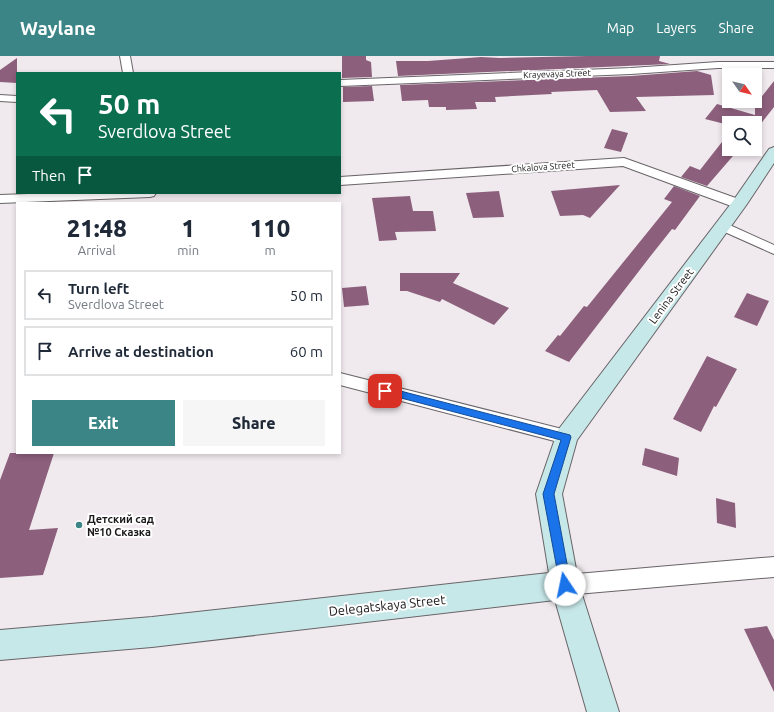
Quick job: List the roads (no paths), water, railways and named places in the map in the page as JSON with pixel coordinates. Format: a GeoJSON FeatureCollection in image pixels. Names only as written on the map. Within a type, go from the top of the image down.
{"type":"FeatureCollection","features":[{"type":"Feature","properties":{"kind":"main road","name":"Lenina Street"},"geometry":{"type":"LineString","coordinates":[[566,437],[723,226],[774,152]]}},
{"type":"Feature","properties":{"kind":"main road"},"geometry":{"type":"LineString","coordinates":[[566,437],[549,494],[565,585],[603,712]]}},
{"type":"Feature","properties":{"kind":"main road","name":"Delegatskaya Street"},"geometry":{"type":"LineString","coordinates":[[0,645],[152,632],[565,585]]}},
{"type":"Feature","properties":{"kind":"street"},"geometry":{"type":"LineString","coordinates":[[125,56],[128,72]]}},
{"type":"Feature","properties":{"kind":"street","name":"Krayevaya Street"},"geometry":{"type":"LineString","coordinates":[[341,83],[623,71],[718,65],[774,66]]}},
{"type":"Feature","properties":{"kind":"street"},"geometry":{"type":"LineString","coordinates":[[0,98],[16,99]]}},
{"type":"Feature","properties":{"kind":"street","name":"Chkalova Street"},"geometry":{"type":"LineString","coordinates":[[341,181],[624,162],[739,204]]}},
{"type":"Feature","properties":{"kind":"street"},"geometry":{"type":"LineString","coordinates":[[0,199],[125,194]]}},
{"type":"Feature","properties":{"kind":"street"},"geometry":{"type":"LineString","coordinates":[[723,226],[774,250]]}},
{"type":"Feature","properties":{"kind":"street"},"geometry":{"type":"LineString","coordinates":[[341,379],[566,437]]}},
{"type":"Feature","properties":{"kind":"street","name":"Delegatskaya Street"},"geometry":{"type":"LineString","coordinates":[[565,585],[774,567]]}},
{"type":"Feature","properties":{"kind":"place","name":"Детский сад №10 Сказка"},"geometry":{"type":"Point","coordinates":[79,525]}}]}
